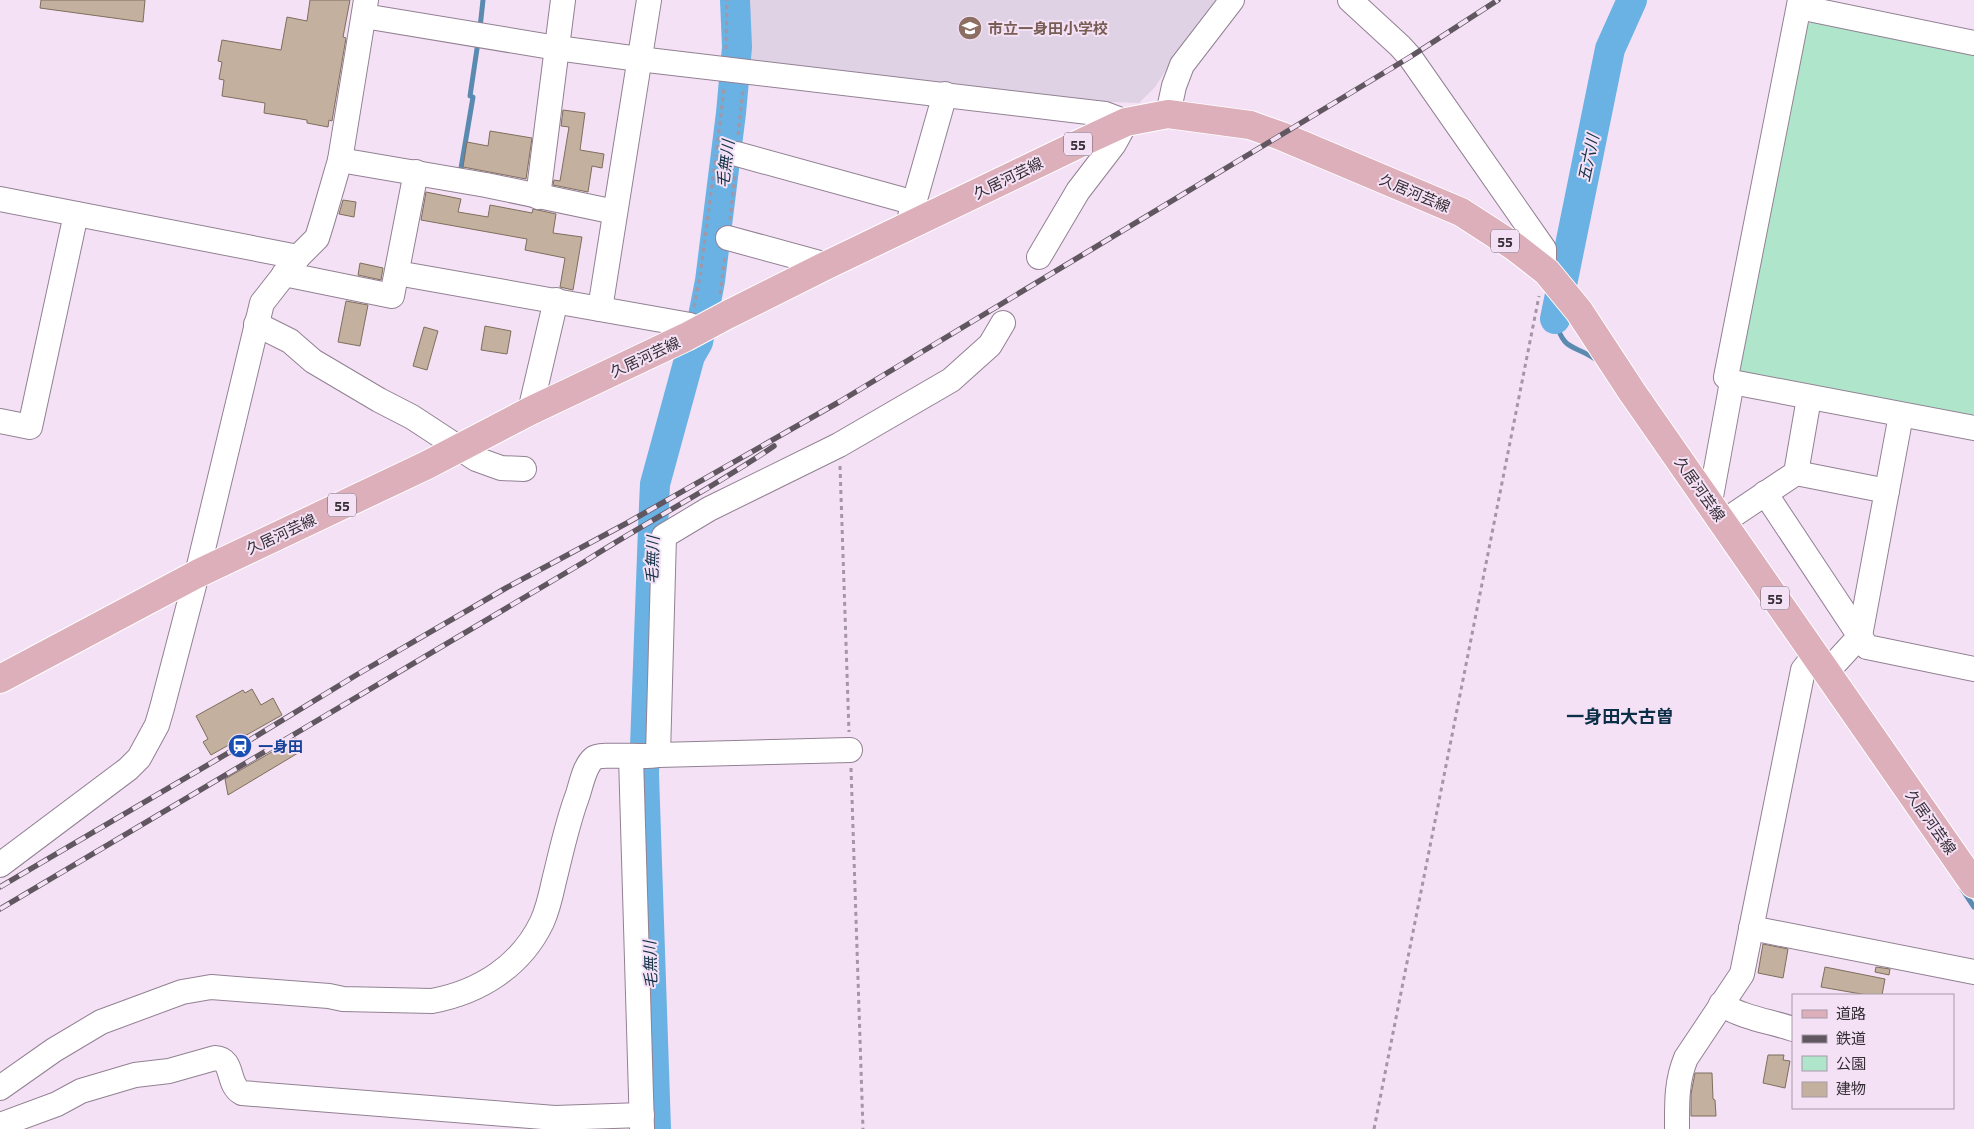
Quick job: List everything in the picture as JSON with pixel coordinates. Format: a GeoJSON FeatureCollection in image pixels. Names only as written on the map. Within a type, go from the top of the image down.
{"type":"FeatureCollection","features":[{"type":"Feature","properties":{"kind":"main road","name":"久居河芸線"},"geometry":{"type":"LineString","coordinates":[[0,678],[197,574],[458,448],[827,265],[1126,122],[1168,114],[1250,125],[1281,136],[1461,212],[1515,247],[1545,271],[1580,311],[1632,392],[1717,512],[1813,665],[1974,884]]}},
{"type":"Feature","properties":{"kind":"street"},"geometry":{"type":"LineString","coordinates":[[538,197],[563,0]]}},
{"type":"Feature","properties":{"kind":"street"},"geometry":{"type":"LineString","coordinates":[[600,309],[649,0]]}},
{"type":"Feature","properties":{"kind":"street"},"geometry":{"type":"LineString","coordinates":[[1168,114],[1174,86],[1182,65],[1232,0]]}},
{"type":"Feature","properties":{"kind":"street"},"geometry":{"type":"LineString","coordinates":[[1357,2],[1410,57],[1515,206],[1544,249],[1545,271]]}},
{"type":"Feature","properties":{"kind":"street"},"geometry":{"type":"LineString","coordinates":[[1974,43],[1799,3],[1726,377],[1732,382],[1809,398],[1974,428]]}},
{"type":"Feature","properties":{"kind":"street"},"geometry":{"type":"LineString","coordinates":[[0,865],[120,776],[139,758],[160,716],[197,574],[262,302],[317,238],[340,160],[365,8],[479,35],[556,48],[1105,114],[1126,122],[1114,144],[1078,191],[1039,257]]}},
{"type":"Feature","properties":{"kind":"street"},"geometry":{"type":"LineString","coordinates":[[907,228],[945,94]]}},
{"type":"Feature","properties":{"kind":"street"},"geometry":{"type":"LineString","coordinates":[[737,154],[915,203]]}},
{"type":"Feature","properties":{"kind":"street"},"geometry":{"type":"LineString","coordinates":[[340,160],[416,172],[615,212]]}},
{"type":"Feature","properties":{"kind":"street"},"geometry":{"type":"LineString","coordinates":[[0,199],[76,214],[291,266],[392,296],[416,172]]}},
{"type":"Feature","properties":{"kind":"street"},"geometry":{"type":"LineString","coordinates":[[1492,232],[1515,206]]}},
{"type":"Feature","properties":{"kind":"street"},"geometry":{"type":"LineString","coordinates":[[0,421],[30,427],[76,214]]}},
{"type":"Feature","properties":{"kind":"street"},"geometry":{"type":"LineString","coordinates":[[728,238],[827,265]]}},
{"type":"Feature","properties":{"kind":"street"},"geometry":{"type":"LineString","coordinates":[[397,273],[702,327]]}},
{"type":"Feature","properties":{"kind":"street"},"geometry":{"type":"LineString","coordinates":[[530,411],[556,300]]}},
{"type":"Feature","properties":{"kind":"street"},"geometry":{"type":"LineString","coordinates":[[0,1125],[57,1104],[81,1091],[135,1075],[169,1071],[215,1058],[220,1058],[226,1062],[234,1087],[242,1093],[556,1118],[642,1122],[644,756],[664,536],[709,509],[839,445],[951,380],[990,345],[1003,323]]}},
{"type":"Feature","properties":{"kind":"street"},"geometry":{"type":"LineString","coordinates":[[256,324],[290,340],[313,360],[412,418],[476,459],[493,465],[524,469]]}},
{"type":"Feature","properties":{"kind":"street"},"geometry":{"type":"LineString","coordinates":[[1732,382],[1717,512],[1765,493],[1796,474],[1887,491]]}},
{"type":"Feature","properties":{"kind":"street"},"geometry":{"type":"LineString","coordinates":[[1796,474],[1809,398]]}},
{"type":"Feature","properties":{"kind":"street"},"geometry":{"type":"LineString","coordinates":[[1677,1129],[1677,1093],[1680,1074],[1686,1058],[1742,974],[1813,665],[1860,636],[1902,415]]}},
{"type":"Feature","properties":{"kind":"street"},"geometry":{"type":"LineString","coordinates":[[1765,493],[1867,647],[1974,669]]}},
{"type":"Feature","properties":{"kind":"street"},"geometry":{"type":"LineString","coordinates":[[0,1088],[54,1050],[101,1022],[141,1006],[198,988],[239,988],[344,999],[432,1001],[446,998],[485,983],[510,966],[524,952],[542,921],[549,902],[572,810],[587,768],[594,758],[601,755],[644,756],[850,750]]}},
{"type":"Feature","properties":{"kind":"street"},"geometry":{"type":"LineString","coordinates":[[1752,928],[1974,972]]}},
{"type":"Feature","properties":{"kind":"street"},"geometry":{"type":"LineString","coordinates":[[1721,1004],[1736,1014],[1792,1029]]}},
{"type":"Feature","properties":{"kind":"path"},"geometry":{"type":"LineString","coordinates":[[702,327],[728,238],[737,154],[735,71],[727,0]]}},
{"type":"Feature","properties":{"kind":"path"},"geometry":{"type":"LineString","coordinates":[[702,327],[700,276],[735,71]]}},
{"type":"Feature","properties":{"kind":"path"},"geometry":{"type":"LineString","coordinates":[[1374,1129],[1545,271]]}},
{"type":"Feature","properties":{"kind":"path"},"geometry":{"type":"LineString","coordinates":[[839,445],[863,1129]]}},
{"type":"Feature","properties":{"kind":"shaded area","name":"市立一身田小学校"},"geometry":{"type":"Polygon","coordinates":[[[744,0],[1217,0],[1175,56],[1155,87],[1139,103],[1113,102],[1109,106],[745,63],[744,0]]]}},
{"type":"Feature","properties":{"kind":"green space"},"geometry":{"type":"Polygon","coordinates":[[[1815,20],[1974,51],[1974,420],[1743,375],[1736,366],[1803,27],[1815,20]]]}},
{"type":"Feature","properties":{"kind":"building"},"geometry":{"type":"Polygon","coordinates":[[[41,0],[145,0],[143,22],[40,8],[41,0]]]}},
{"type":"Feature","properties":{"kind":"building"},"geometry":{"type":"Polygon","coordinates":[[[310,0],[350,0],[343,37],[346,38],[332,121],[329,120],[328,127],[307,123],[307,120],[264,113],[265,103],[222,96],[224,80],[219,79],[222,62],[218,61],[222,40],[281,50],[287,17],[307,21],[310,0]]]}},
{"type":"Feature","properties":{"kind":"building"},"geometry":{"type":"Polygon","coordinates":[[[563,110],[585,113],[580,150],[604,154],[602,168],[592,166],[588,192],[553,185],[554,180],[560,181],[569,127],[561,126],[563,110]]]}},
{"type":"Feature","properties":{"kind":"building"},"geometry":{"type":"Polygon","coordinates":[[[490,131],[532,138],[526,179],[463,167],[467,142],[488,146],[490,131]]]}},
{"type":"Feature","properties":{"kind":"building"},"geometry":{"type":"Polygon","coordinates":[[[426,192],[461,199],[458,212],[488,217],[490,205],[532,213],[533,209],[556,214],[553,233],[582,237],[573,290],[560,287],[565,258],[525,250],[527,239],[421,220],[426,192]]]}},
{"type":"Feature","properties":{"kind":"building"},"geometry":{"type":"Polygon","coordinates":[[[343,200],[356,202],[354,217],[339,214],[343,200]]]}},
{"type":"Feature","properties":{"kind":"building"},"geometry":{"type":"Polygon","coordinates":[[[360,263],[383,268],[381,280],[358,275],[360,263]]]}},
{"type":"Feature","properties":{"kind":"building"},"geometry":{"type":"Polygon","coordinates":[[[346,301],[368,305],[360,346],[338,342],[346,301]]]}},
{"type":"Feature","properties":{"kind":"building"},"geometry":{"type":"Polygon","coordinates":[[[485,326],[511,331],[507,354],[481,350],[485,326]]]}},
{"type":"Feature","properties":{"kind":"building"},"geometry":{"type":"Polygon","coordinates":[[[424,327],[438,331],[427,370],[413,366],[424,327]]]}},
{"type":"Feature","properties":{"kind":"building"},"geometry":{"type":"Polygon","coordinates":[[[252,689],[261,705],[273,698],[282,715],[211,755],[203,742],[208,739],[196,716],[243,690],[245,693],[252,689]]]}},
{"type":"Feature","properties":{"kind":"building"},"geometry":{"type":"Polygon","coordinates":[[[296,738],[303,750],[228,795],[225,779],[296,738]]]}},
{"type":"Feature","properties":{"kind":"building"},"geometry":{"type":"Polygon","coordinates":[[[1763,944],[1788,949],[1783,978],[1758,973],[1763,944]]]}},
{"type":"Feature","properties":{"kind":"building"},"geometry":{"type":"Polygon","coordinates":[[[1825,967],[1885,979],[1882,994],[1861,994],[1821,987],[1825,967]]]}},
{"type":"Feature","properties":{"kind":"building"},"geometry":{"type":"Polygon","coordinates":[[[1876,967],[1890,969],[1889,975],[1875,972],[1876,967]]]}},
{"type":"Feature","properties":{"kind":"building"},"geometry":{"type":"Polygon","coordinates":[[[1768,1055],[1784,1055],[1783,1060],[1790,1061],[1785,1088],[1763,1083],[1768,1055]]]}},
{"type":"Feature","properties":{"kind":"building"},"geometry":{"type":"Polygon","coordinates":[[[1695,1073],[1712,1073],[1716,1116],[1691,1116],[1691,1094],[1695,1073]]]}},
{"type":"Feature","properties":{"kind":"waterway"},"geometry":{"type":"LineString","coordinates":[[480,28],[483,0]]}},
{"type":"Feature","properties":{"kind":"waterway","name":"毛無川"},"geometry":{"type":"LineString","coordinates":[[656,1129],[644,774],[655,484],[690,356],[698,342],[710,281],[731,113],[737,47],[735,0]]}},
{"type":"Feature","properties":{"kind":"waterway","name":"五六川"},"geometry":{"type":"LineString","coordinates":[[1555,319],[1610,49],[1632,0]]}},
{"type":"Feature","properties":{"kind":"waterway"},"geometry":{"type":"LineString","coordinates":[[460,174],[473,97],[470,96],[478,42]]}},
{"type":"Feature","properties":{"kind":"waterway"},"geometry":{"type":"LineString","coordinates":[[1555,319],[1558,330],[1566,343],[1598,361]]}},
{"type":"Feature","properties":{"kind":"waterway"},"geometry":{"type":"LineString","coordinates":[[1962,889],[1974,907]]}},
{"type":"Feature","properties":{"kind":"railway"},"geometry":{"type":"LineString","coordinates":[[0,887],[506,588],[627,523],[839,402],[1410,57],[1498,0]]}},
{"type":"Feature","properties":{"kind":"railway"},"geometry":{"type":"LineString","coordinates":[[0,909],[703,491],[774,446]]}},
{"type":"Feature","properties":{"kind":"place","name":"市立一身田小学校"},"geometry":{"type":"Point","coordinates":[970,28]}},
{"type":"Feature","properties":{"kind":"place","name":"一身田"},"geometry":{"type":"Point","coordinates":[240,746]}},
{"type":"Feature","properties":{"kind":"district","name":"一身田大古曽"},"geometry":{"type":"Point","coordinates":[1620,716]}}]}
